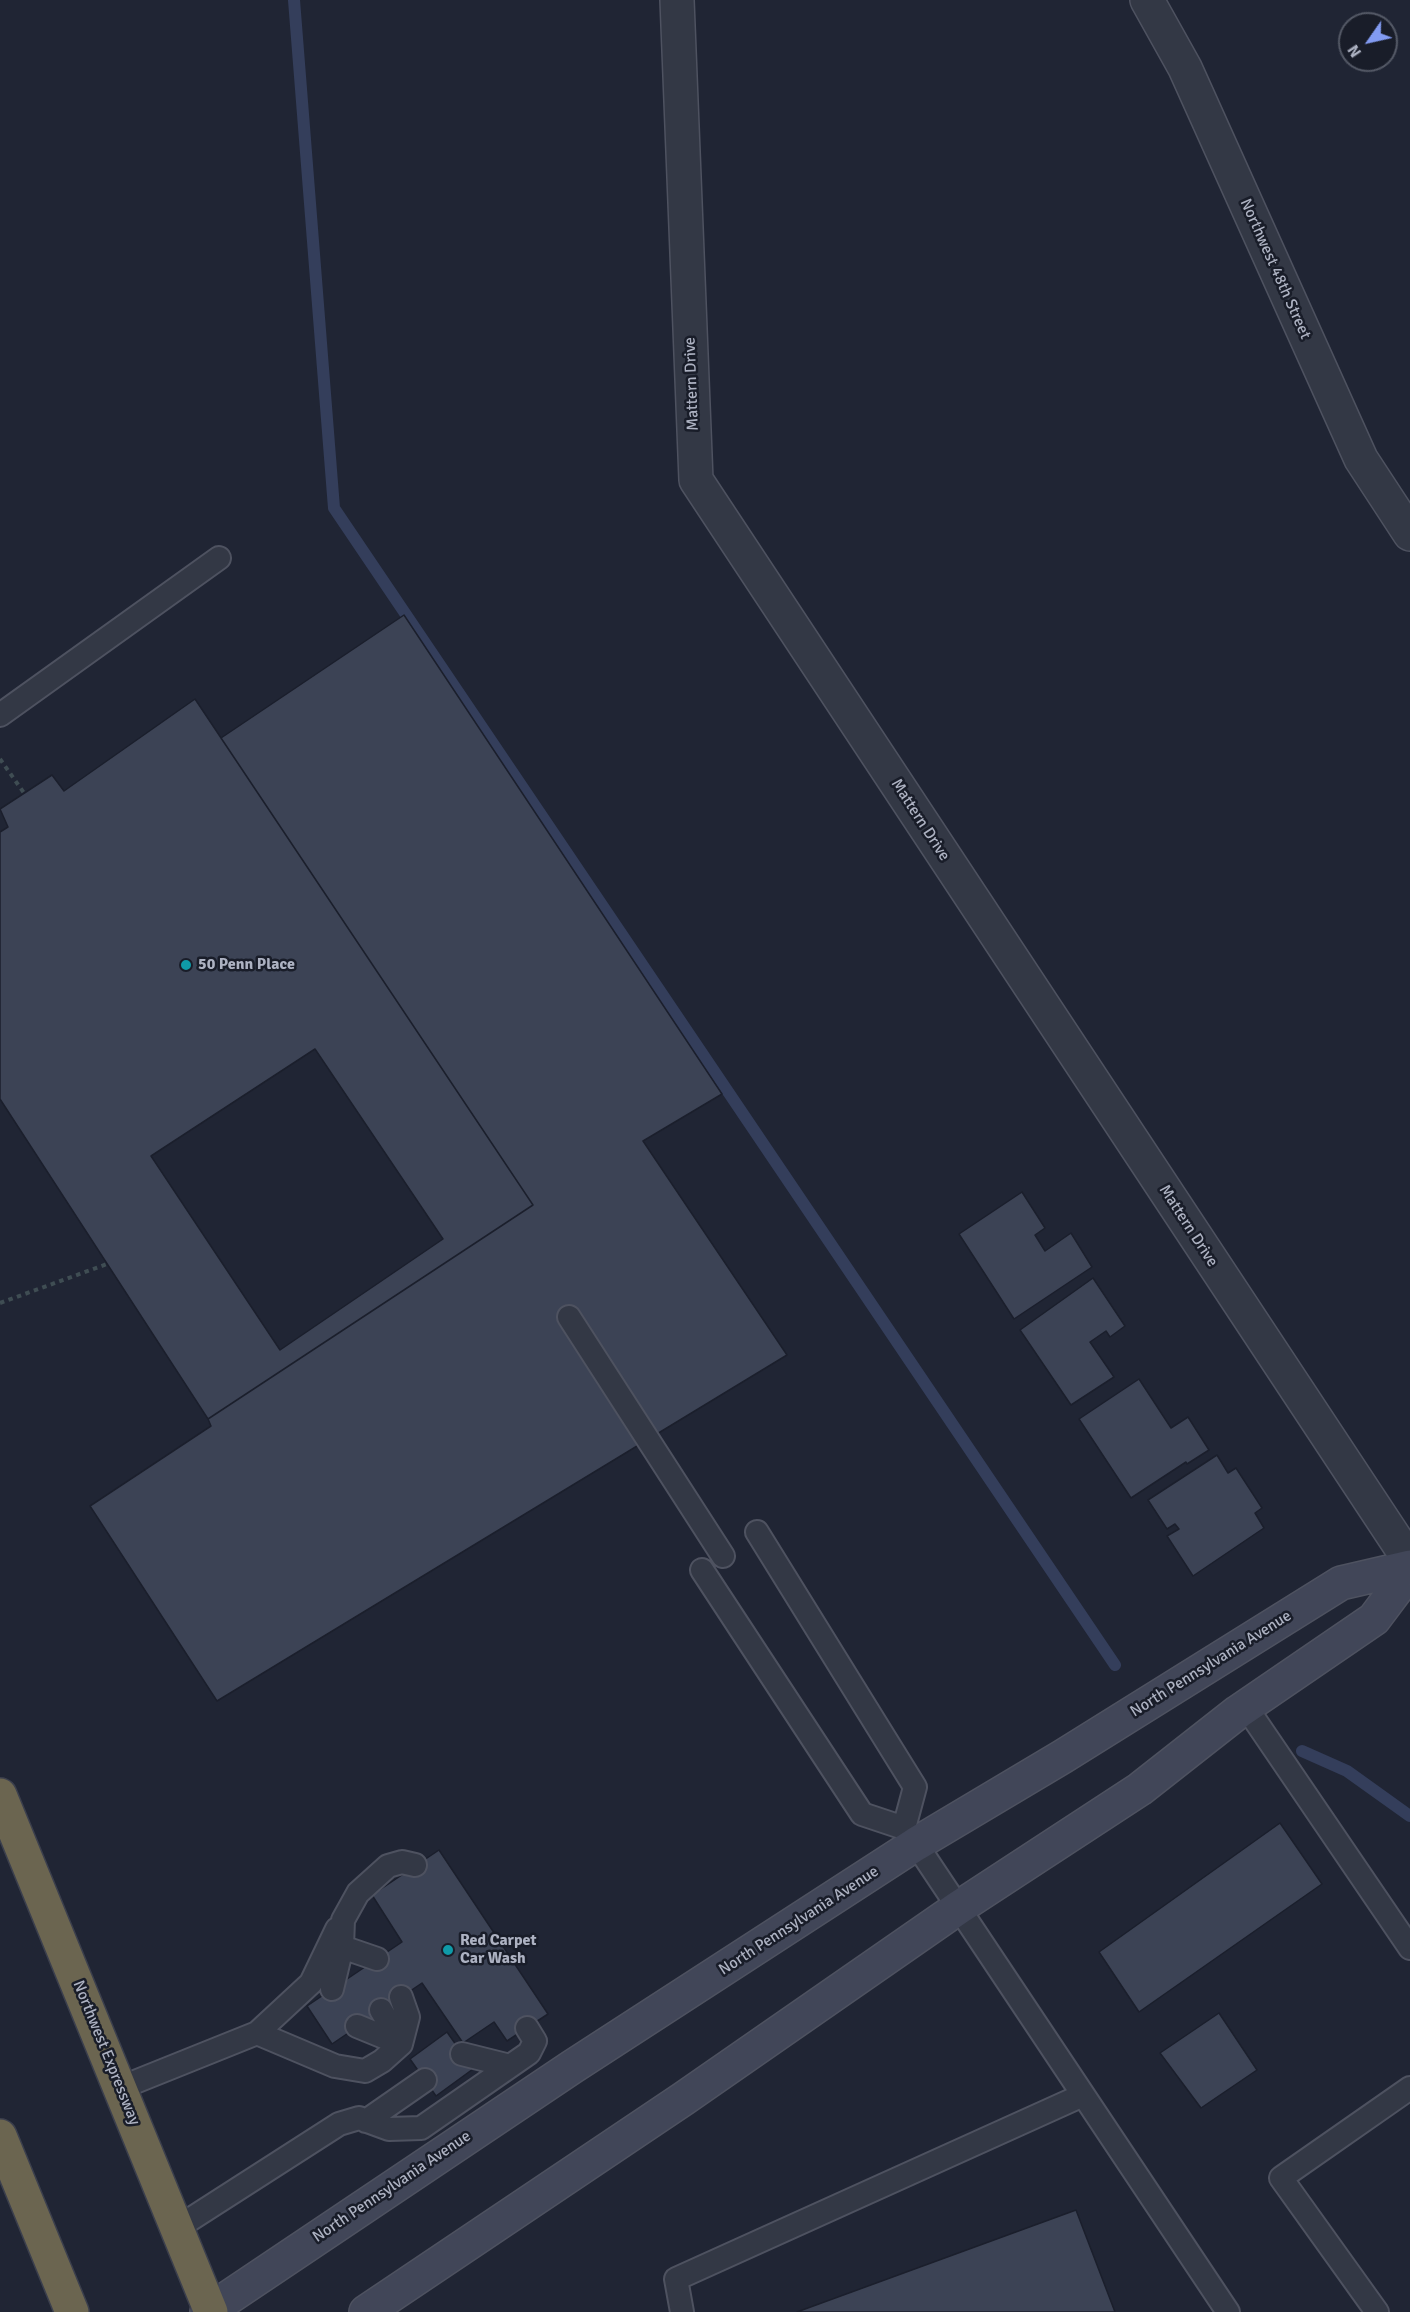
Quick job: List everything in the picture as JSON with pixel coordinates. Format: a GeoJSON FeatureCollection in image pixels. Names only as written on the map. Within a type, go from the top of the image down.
{"type":"FeatureCollection","features":[{"type":"Feature","properties":{"kind":"highway","name":"Northwest Expressway"},"geometry":{"type":"LineString","coordinates":[[0,1795],[209,2311]]}},
{"type":"Feature","properties":{"kind":"highway"},"geometry":{"type":"LineString","coordinates":[[0,2136],[72,2312]]}},
{"type":"Feature","properties":{"kind":"main road","name":"North Pennsylvania Avenue"},"geometry":{"type":"LineString","coordinates":[[209,2311],[910,1836],[1062,1757],[1341,1583],[1410,1569]]}},
{"type":"Feature","properties":{"kind":"main road","name":"North Pennsylvania Avenue"},"geometry":{"type":"LineString","coordinates":[[366,2312],[683,2098],[958,1908],[1140,1788],[1246,1707],[1374,1619],[1410,1569]]}},
{"type":"Feature","properties":{"kind":"street","name":"Mattern Drive"},"geometry":{"type":"LineString","coordinates":[[677,0],[696,480],[1410,1561]]}},
{"type":"Feature","properties":{"kind":"street","name":"Northwest 48th Street"},"geometry":{"type":"LineString","coordinates":[[1147,0],[1185,68],[1361,459],[1410,534]]}},
{"type":"Feature","properties":{"kind":"lane"},"geometry":{"type":"LineString","coordinates":[[0,715],[219,558]]}},
{"type":"Feature","properties":{"kind":"lane"},"geometry":{"type":"LineString","coordinates":[[569,1317],[723,1556]]}},
{"type":"Feature","properties":{"kind":"lane"},"geometry":{"type":"LineString","coordinates":[[757,1532],[915,1786],[910,1836]]}},
{"type":"Feature","properties":{"kind":"lane"},"geometry":{"type":"LineString","coordinates":[[702,1570],[861,1814],[910,1836],[1228,2312]]}},
{"type":"Feature","properties":{"kind":"lane"},"geometry":{"type":"LineString","coordinates":[[1246,1707],[1410,1948]]}},
{"type":"Feature","properties":{"kind":"lane"},"geometry":{"type":"LineString","coordinates":[[120,2088],[257,2033],[311,1983],[331,1940],[358,1893],[388,1866],[402,1862],[415,1865]]}},
{"type":"Feature","properties":{"kind":"lane"},"geometry":{"type":"LineString","coordinates":[[332,1989],[342,1947],[343,1920]]}},
{"type":"Feature","properties":{"kind":"lane"},"geometry":{"type":"LineString","coordinates":[[342,1947],[377,1959]]}},
{"type":"Feature","properties":{"kind":"lane"},"geometry":{"type":"LineString","coordinates":[[342,1947],[357,1972]]}},
{"type":"Feature","properties":{"kind":"lane"},"geometry":{"type":"LineString","coordinates":[[257,2033],[335,2066],[365,2071],[382,2061],[401,2044],[408,2017],[401,1997]]}},
{"type":"Feature","properties":{"kind":"lane"},"geometry":{"type":"LineString","coordinates":[[381,2010],[401,2044]]}},
{"type":"Feature","properties":{"kind":"lane"},"geometry":{"type":"LineString","coordinates":[[357,2026],[401,2044]]}},
{"type":"Feature","properties":{"kind":"lane"},"geometry":{"type":"LineString","coordinates":[[177,2228],[339,2124],[359,2118],[389,2129],[421,2128],[529,2053],[535,2041],[527,2028]]}},
{"type":"Feature","properties":{"kind":"lane"},"geometry":{"type":"LineString","coordinates":[[462,2054],[510,2066]]}},
{"type":"Feature","properties":{"kind":"lane"},"geometry":{"type":"LineString","coordinates":[[366,2121],[425,2080]]}},
{"type":"Feature","properties":{"kind":"lane"},"geometry":{"type":"LineString","coordinates":[[1377,2312],[1281,2178],[1410,2088]]}},
{"type":"Feature","properties":{"kind":"lane"},"geometry":{"type":"LineString","coordinates":[[682,2312],[676,2279],[1083,2095]]}},
{"type":"Feature","properties":{"kind":"path"},"geometry":{"type":"LineString","coordinates":[[0,759],[24,793]]}},
{"type":"Feature","properties":{"kind":"path"},"geometry":{"type":"LineString","coordinates":[[0,1303],[108,1264]]}},
{"type":"Feature","properties":{"kind":"building"},"geometry":{"type":"Polygon","coordinates":[[[404,615],[722,1094],[643,1141],[787,1355],[217,1701],[90,1506],[211,1426],[208,1419],[533,1205],[221,738],[404,615]]]}},
{"type":"Feature","properties":{"kind":"building","name":"50 Penn Place"},"geometry":{"type":"Polygon","coordinates":[[[195,699],[533,1205],[208,1419],[0,1099],[0,832],[8,827],[0,809],[52,775],[64,791],[195,699]]]}},
{"type":"Feature","properties":{"kind":"building"},"geometry":{"type":"Polygon","coordinates":[[[315,1049],[443,1239],[280,1350],[151,1156],[315,1049]]]}},
{"type":"Feature","properties":{"kind":"building"},"geometry":{"type":"Polygon","coordinates":[[[1022,1192],[1045,1228],[1035,1235],[1045,1251],[1071,1233],[1092,1267],[1014,1319],[959,1234],[1022,1192]]]}},
{"type":"Feature","properties":{"kind":"building"},"geometry":{"type":"Polygon","coordinates":[[[1093,1278],[1125,1326],[1110,1337],[1106,1331],[1090,1342],[1114,1377],[1071,1405],[1020,1330],[1093,1278]]]}},
{"type":"Feature","properties":{"kind":"building"},"geometry":{"type":"Polygon","coordinates":[[[1139,1379],[1171,1428],[1188,1417],[1209,1450],[1187,1464],[1186,1462],[1131,1498],[1079,1419],[1139,1379]]]}},
{"type":"Feature","properties":{"kind":"building"},"geometry":{"type":"Polygon","coordinates":[[[1217,1455],[1228,1473],[1236,1468],[1262,1508],[1255,1513],[1264,1528],[1193,1576],[1167,1536],[1179,1529],[1175,1524],[1167,1529],[1148,1500],[1217,1455]]]}},
{"type":"Feature","properties":{"kind":"building"},"geometry":{"type":"Polygon","coordinates":[[[1280,1823],[1322,1884],[1139,2012],[1099,1952],[1280,1823]]]}},
{"type":"Feature","properties":{"kind":"building","name":"Red Carpet Car Wash"},"geometry":{"type":"Polygon","coordinates":[[[439,1850],[548,2014],[507,2041],[494,2022],[463,2043],[422,1983],[332,2044],[307,2006],[402,1942],[372,1895],[439,1850]]]}},
{"type":"Feature","properties":{"kind":"building"},"geometry":{"type":"Polygon","coordinates":[[[1219,2013],[1257,2070],[1201,2108],[1160,2053],[1219,2013]]]}},
{"type":"Feature","properties":{"kind":"building"},"geometry":{"type":"Polygon","coordinates":[[[447,2032],[473,2069],[436,2096],[410,2059],[447,2032]]]}},
{"type":"Feature","properties":{"kind":"building"},"geometry":{"type":"Polygon","coordinates":[[[1076,2210],[1115,2312],[797,2312],[1076,2210]]]}},
{"type":"Feature","properties":{"kind":"waterway"},"geometry":{"type":"LineString","coordinates":[[294,0],[334,508],[1115,1665]]}},
{"type":"Feature","properties":{"kind":"waterway"},"geometry":{"type":"LineString","coordinates":[[1302,1751],[1347,1771],[1410,1816]]}},
{"type":"Feature","properties":{"kind":"place","name":"50 Penn Place"},"geometry":{"type":"Point","coordinates":[186,965]}},
{"type":"Feature","properties":{"kind":"place","name":"Red Carpet Car Wash"},"geometry":{"type":"Point","coordinates":[448,1950]}}]}
